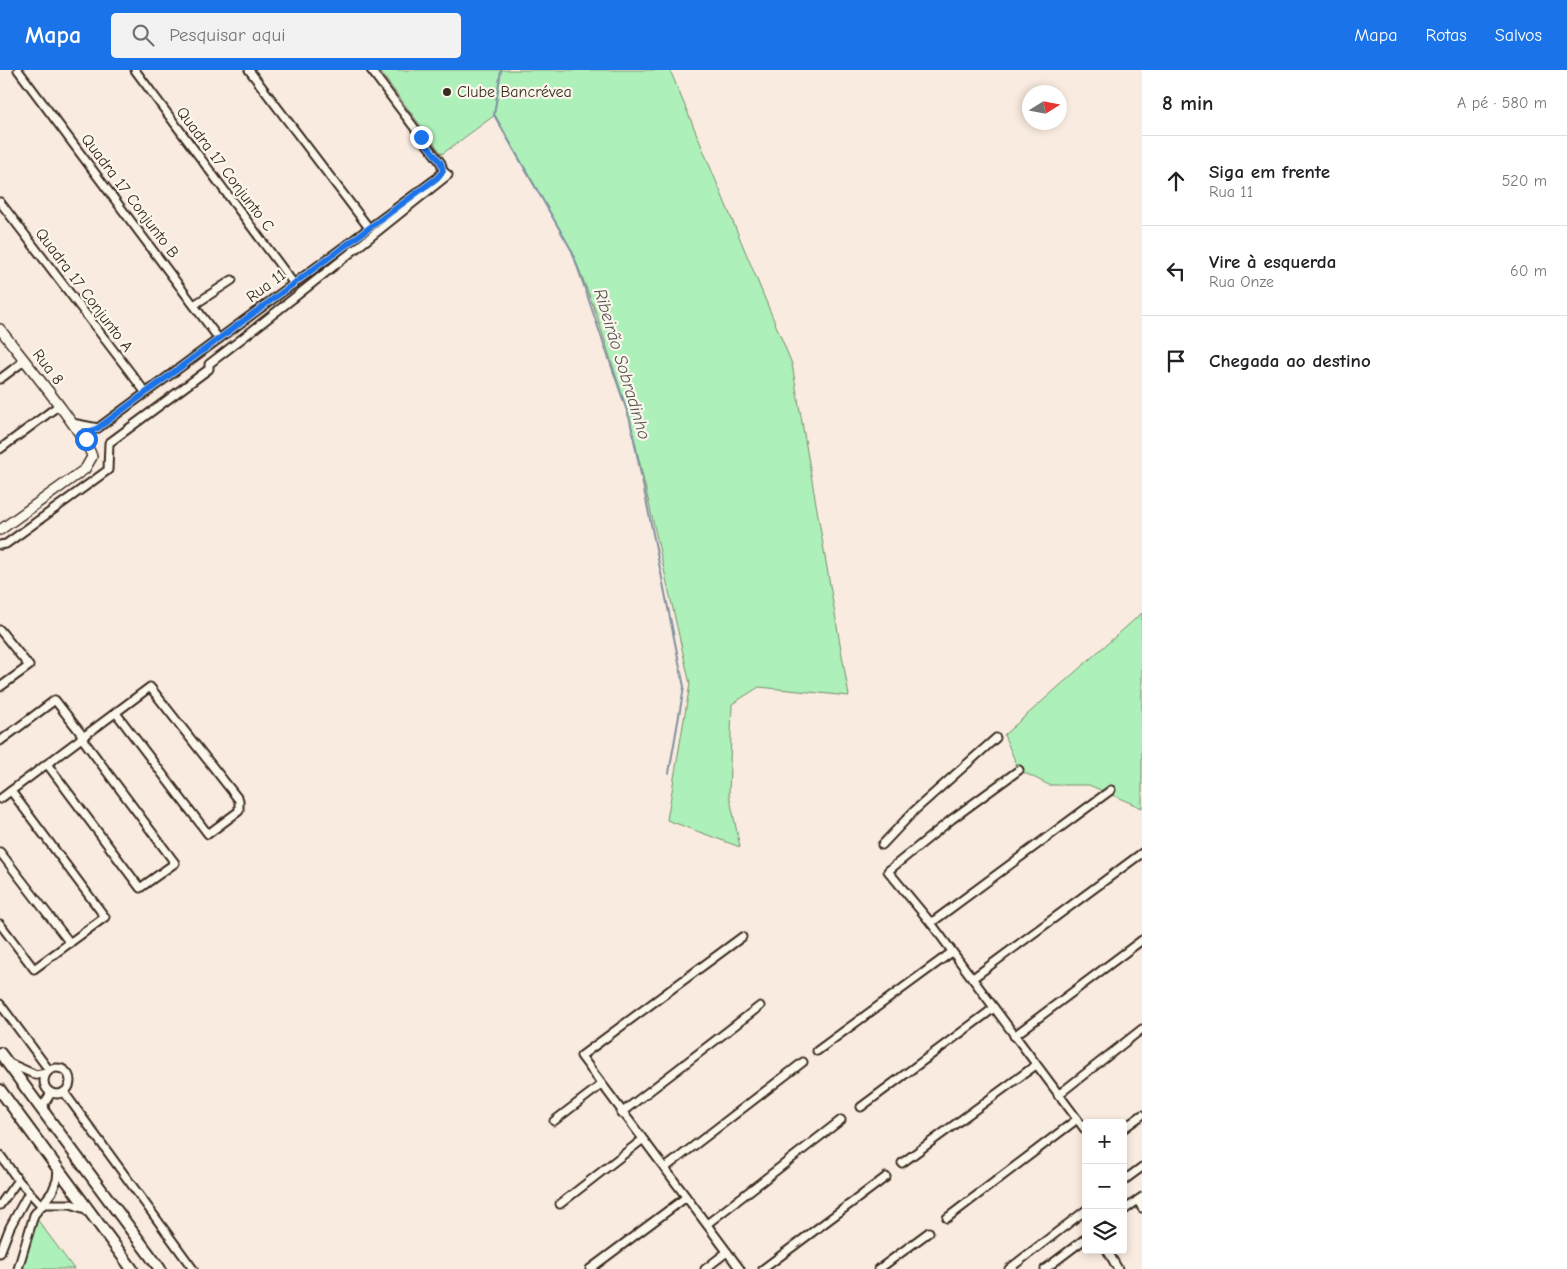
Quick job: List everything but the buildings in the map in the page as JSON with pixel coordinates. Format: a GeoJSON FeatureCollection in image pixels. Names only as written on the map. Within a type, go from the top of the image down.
{"type":"FeatureCollection","features":[{"type":"Feature","properties":{"kind":"highway"},"geometry":{"type":"LineString","coordinates":[[0,1053],[160,1269]]}},
{"type":"Feature","properties":{"kind":"highway"},"geometry":{"type":"LineString","coordinates":[[0,1090],[132,1269]]}},
{"type":"Feature","properties":{"kind":"main road","name":"Rua 8"},"geometry":{"type":"LineString","coordinates":[[0,329],[72,423]]}},
{"type":"Feature","properties":{"kind":"main road"},"geometry":{"type":"LineString","coordinates":[[0,530],[85,469],[92,457],[87,444],[72,423]]}},
{"type":"Feature","properties":{"kind":"street","name":"Quadra 17 Conjunto B"},"geometry":{"type":"LineString","coordinates":[[18,70],[219,339]]}},
{"type":"Feature","properties":{"kind":"street","name":"Quadra 17 Conjunto C"},"geometry":{"type":"LineString","coordinates":[[135,70],[294,284]]}},
{"type":"Feature","properties":{"kind":"street"},"geometry":{"type":"LineString","coordinates":[[249,70],[369,228]]}},
{"type":"Feature","properties":{"kind":"street"},"geometry":{"type":"LineString","coordinates":[[0,545],[6,544],[108,470],[108,443],[209,369],[209,364],[303,293],[332,267],[448,175],[443,171],[441,163],[371,70]]}},
{"type":"Feature","properties":{"kind":"street","name":"Rua 11"},"geometry":{"type":"LineString","coordinates":[[87,444],[87,435],[294,284],[443,171]]}},
{"type":"Feature","properties":{"kind":"street","name":"Quadra 17 Conjunto A"},"geometry":{"type":"LineString","coordinates":[[0,202],[146,393]]}},
{"type":"Feature","properties":{"kind":"street"},"geometry":{"type":"LineString","coordinates":[[194,305],[232,280]]}},
{"type":"Feature","properties":{"kind":"street"},"geometry":{"type":"LineString","coordinates":[[0,379],[24,361]]}},
{"type":"Feature","properties":{"kind":"street"},"geometry":{"type":"LineString","coordinates":[[0,449],[58,406]]}},
{"type":"Feature","properties":{"kind":"street"},"geometry":{"type":"LineString","coordinates":[[72,423],[98,428]]}},
{"type":"Feature","properties":{"kind":"street"},"geometry":{"type":"LineString","coordinates":[[0,630],[29,666],[0,687]]}},
{"type":"Feature","properties":{"kind":"street"},"geometry":{"type":"LineString","coordinates":[[0,799],[148,687],[153,689],[239,800],[240,808],[237,814],[208,834],[116,713]]}},
{"type":"Feature","properties":{"kind":"street"},"geometry":{"type":"LineString","coordinates":[[0,741],[55,700],[175,863],[140,888],[47,764]]}},
{"type":"Feature","properties":{"kind":"street"},"geometry":{"type":"LineString","coordinates":[[882,845],[914,811],[996,738]]}},
{"type":"Feature","properties":{"kind":"street"},"geometry":{"type":"LineString","coordinates":[[1018,770],[952,818],[888,871],[973,978],[1082,1127]]}},
{"type":"Feature","properties":{"kind":"street"},"geometry":{"type":"LineString","coordinates":[[931,923],[1110,790]]}},
{"type":"Feature","properties":{"kind":"street"},"geometry":{"type":"LineString","coordinates":[[0,924],[34,969],[105,917],[11,791]]}},
{"type":"Feature","properties":{"kind":"street"},"geometry":{"type":"LineString","coordinates":[[0,852],[70,943]]}},
{"type":"Feature","properties":{"kind":"street"},"geometry":{"type":"LineString","coordinates":[[973,978],[1142,853]]}},
{"type":"Feature","properties":{"kind":"street"},"geometry":{"type":"LineString","coordinates":[[740,1269],[685,1198],[665,1168],[621,1113],[581,1056],[742,937]]}},
{"type":"Feature","properties":{"kind":"street"},"geometry":{"type":"LineString","coordinates":[[1014,1036],[1142,940]]}},
{"type":"Feature","properties":{"kind":"street"},"geometry":{"type":"LineString","coordinates":[[817,1051],[952,952]]}},
{"type":"Feature","properties":{"kind":"street"},"geometry":{"type":"LineString","coordinates":[[0,1004],[48,1072],[45,1086],[51,1093]]}},
{"type":"Feature","properties":{"kind":"street"},"geometry":{"type":"LineString","coordinates":[[621,1113],[760,1006]]}},
{"type":"Feature","properties":{"kind":"street"},"geometry":{"type":"LineString","coordinates":[[861,1107],[994,1008]]}},
{"type":"Feature","properties":{"kind":"street"},"geometry":{"type":"LineString","coordinates":[[1058,1095],[1142,1029]]}},
{"type":"Feature","properties":{"kind":"street"},"geometry":{"type":"LineString","coordinates":[[7,1062],[36,1075],[58,1067],[68,1074],[69,1086],[64,1092],[51,1093]]}},
{"type":"Feature","properties":{"kind":"street"},"geometry":{"type":"LineString","coordinates":[[665,1168],[803,1062]]}},
{"type":"Feature","properties":{"kind":"street"},"geometry":{"type":"LineString","coordinates":[[902,1163],[1036,1065]]}},
{"type":"Feature","properties":{"kind":"street"},"geometry":{"type":"LineString","coordinates":[[554,1120],[601,1085]]}},
{"type":"Feature","properties":{"kind":"street"},"geometry":{"type":"LineString","coordinates":[[64,1092],[193,1269]]}},
{"type":"Feature","properties":{"kind":"street"},"geometry":{"type":"LineString","coordinates":[[45,1114],[44,1104],[51,1093]]}},
{"type":"Feature","properties":{"kind":"street"},"geometry":{"type":"LineString","coordinates":[[1127,1126],[1142,1115]]}},
{"type":"Feature","properties":{"kind":"street"},"geometry":{"type":"LineString","coordinates":[[707,1224],[841,1120]]}},
{"type":"Feature","properties":{"kind":"street"},"geometry":{"type":"LineString","coordinates":[[947,1218],[1076,1120]]}},
{"type":"Feature","properties":{"kind":"street"},"geometry":{"type":"LineString","coordinates":[[560,1204],[642,1140]]}},
{"type":"Feature","properties":{"kind":"street"},"geometry":{"type":"LineString","coordinates":[[0,1156],[18,1180],[43,1205],[71,1204],[89,1211]]}},
{"type":"Feature","properties":{"kind":"street"},"geometry":{"type":"LineString","coordinates":[[1127,1178],[1142,1167]]}},
{"type":"Feature","properties":{"kind":"street"},"geometry":{"type":"LineString","coordinates":[[18,1269],[34,1215],[43,1205],[55,1185],[58,1169]]}},
{"type":"Feature","properties":{"kind":"street"},"geometry":{"type":"LineString","coordinates":[[763,1269],[886,1177]]}},
{"type":"Feature","properties":{"kind":"street"},"geometry":{"type":"LineString","coordinates":[[0,1205],[18,1180]]}},
{"type":"Feature","properties":{"kind":"street"},"geometry":{"type":"LineString","coordinates":[[0,1253],[10,1227],[29,1192]]}},
{"type":"Feature","properties":{"kind":"street"},"geometry":{"type":"LineString","coordinates":[[590,1269],[685,1198]]}},
{"type":"Feature","properties":{"kind":"street"},"geometry":{"type":"LineString","coordinates":[[1126,1209],[1140,1199],[1142,1208]]}},
{"type":"Feature","properties":{"kind":"street"},"geometry":{"type":"LineString","coordinates":[[1009,1269],[1082,1213]]}},
{"type":"Feature","properties":{"kind":"street"},"geometry":{"type":"LineString","coordinates":[[879,1269],[929,1232]]}},
{"type":"Feature","properties":{"kind":"street"},"geometry":{"type":"LineString","coordinates":[[1045,1269],[1082,1241]]}},
{"type":"Feature","properties":{"kind":"street"},"geometry":{"type":"LineString","coordinates":[[705,1269],[727,1252]]}},
{"type":"Feature","properties":{"kind":"street"},"geometry":{"type":"LineString","coordinates":[[1109,1254],[1116,1268]]}},
{"type":"Feature","properties":{"kind":"green space"},"geometry":{"type":"Polygon","coordinates":[[[379,70],[670,70],[792,364],[849,696],[759,687],[732,704],[729,794],[740,847],[667,820],[690,684],[630,420],[596,313],[572,251],[495,115],[442,154],[379,70]]]}},
{"type":"Feature","properties":{"kind":"green space"},"geometry":{"type":"Polygon","coordinates":[[[1142,613],[1142,808],[1089,785],[1049,785],[1019,770],[1004,735],[1142,613]]]}},
{"type":"Feature","properties":{"kind":"green space"},"geometry":{"type":"Polygon","coordinates":[[[34,1215],[74,1269],[19,1269],[34,1215]]]}},
{"type":"Feature","properties":{"kind":"waterway","name":"Ribeirão Sobradinho"},"geometry":{"type":"LineString","coordinates":[[501,70],[494,115],[572,251],[630,420],[684,687],[669,773]]}},
{"type":"Feature","properties":{"kind":"place","name":"Clube Bancrévea"},"geometry":{"type":"Point","coordinates":[447,92]}},
{"type":"Feature","properties":{"kind":"route"},"geometry":{"type":"LineString","coordinates":[[86,439],[89,432],[98,428],[437,178],[443,171],[441,163],[421,137]]}}]}
